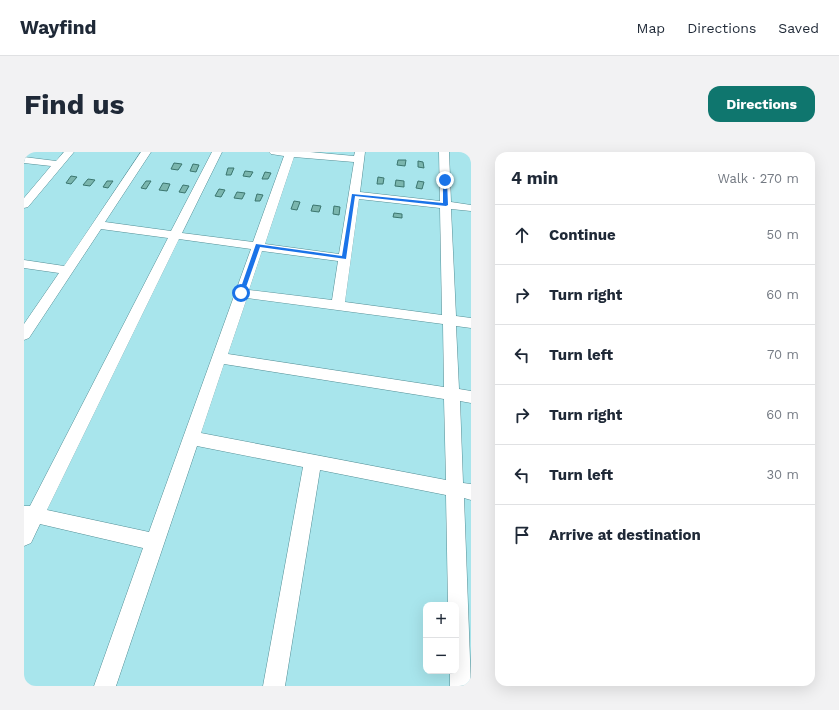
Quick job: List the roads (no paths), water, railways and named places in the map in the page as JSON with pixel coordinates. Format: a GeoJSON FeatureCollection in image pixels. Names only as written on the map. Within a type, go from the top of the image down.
{"type":"FeatureCollection","features":[{"type":"Feature","properties":{"kind":"street"},"geometry":{"type":"LineString","coordinates":[[24,205],[69,152]]}},
{"type":"Feature","properties":{"kind":"street"},"geometry":{"type":"LineString","coordinates":[[25,332],[146,152]]}},
{"type":"Feature","properties":{"kind":"street"},"geometry":{"type":"LineString","coordinates":[[24,537],[30,514],[176,234],[217,152]]}},
{"type":"Feature","properties":{"kind":"street"},"geometry":{"type":"LineString","coordinates":[[444,152],[452,394],[463,491],[461,686]]}},
{"type":"Feature","properties":{"kind":"street"},"geometry":{"type":"LineString","coordinates":[[105,686],[258,245],[282,153],[359,156],[338,305]]}},
{"type":"Feature","properties":{"kind":"street"},"geometry":{"type":"LineString","coordinates":[[24,160],[59,164]]}},
{"type":"Feature","properties":{"kind":"street"},"geometry":{"type":"LineString","coordinates":[[353,195],[471,208]]}},
{"type":"Feature","properties":{"kind":"street"},"geometry":{"type":"LineString","coordinates":[[98,225],[176,234],[344,258]]}},
{"type":"Feature","properties":{"kind":"street"},"geometry":{"type":"LineString","coordinates":[[24,264],[68,270]]}},
{"type":"Feature","properties":{"kind":"street"},"geometry":{"type":"LineString","coordinates":[[241,293],[471,323]]}},
{"type":"Feature","properties":{"kind":"street"},"geometry":{"type":"LineString","coordinates":[[219,358],[471,397]]}},
{"type":"Feature","properties":{"kind":"street"},"geometry":{"type":"LineString","coordinates":[[190,438],[463,491]]}},
{"type":"Feature","properties":{"kind":"street"},"geometry":{"type":"LineString","coordinates":[[274,686],[314,461]]}},
{"type":"Feature","properties":{"kind":"street"},"geometry":{"type":"LineString","coordinates":[[30,514],[155,542]]}}]}
